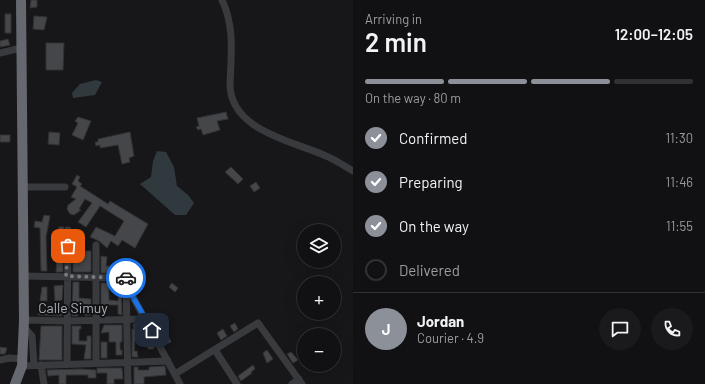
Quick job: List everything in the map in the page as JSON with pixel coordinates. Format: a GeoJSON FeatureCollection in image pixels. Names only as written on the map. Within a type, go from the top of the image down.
{"type":"FeatureCollection","features":[{"type":"Feature","properties":{"kind":"highway"},"geometry":{"type":"LineString","coordinates":[[15,384],[23,363],[24,323],[21,0]]}},
{"type":"Feature","properties":{"kind":"street"},"geometry":{"type":"LineString","coordinates":[[222,0],[231,34],[230,90],[232,100],[237,109],[243,116],[275,137],[326,156],[353,171]]}},
{"type":"Feature","properties":{"kind":"street"},"geometry":{"type":"LineString","coordinates":[[0,53],[21,48]]}},
{"type":"Feature","properties":{"kind":"street"},"geometry":{"type":"LineString","coordinates":[[22,186],[65,187]]}},
{"type":"Feature","properties":{"kind":"street"},"geometry":{"type":"LineString","coordinates":[[67,363],[66,276],[68,230]]}},
{"type":"Feature","properties":{"kind":"street"},"geometry":{"type":"LineString","coordinates":[[96,245],[96,363]]}},
{"type":"Feature","properties":{"kind":"street"},"geometry":{"type":"LineString","coordinates":[[23,276],[126,278]]}},
{"type":"Feature","properties":{"kind":"street"},"geometry":{"type":"LineString","coordinates":[[126,278],[133,297],[180,384]]}},
{"type":"Feature","properties":{"kind":"street"},"geometry":{"type":"LineString","coordinates":[[126,278],[128,384]]}},
{"type":"Feature","properties":{"kind":"street","name":"Calle Simuy"},"geometry":{"type":"LineString","coordinates":[[24,323],[146,319]]}},
{"type":"Feature","properties":{"kind":"street"},"geometry":{"type":"LineString","coordinates":[[24,323],[34,343],[38,365],[44,384]]}},
{"type":"Feature","properties":{"kind":"street"},"geometry":{"type":"LineString","coordinates":[[175,374],[258,323],[300,382],[292,384]]}},
{"type":"Feature","properties":{"kind":"street"},"geometry":{"type":"LineString","coordinates":[[215,350],[237,384]]}},
{"type":"Feature","properties":{"kind":"street"},"geometry":{"type":"LineString","coordinates":[[0,360],[10,358],[23,363],[38,365],[168,361]]}},
{"type":"Feature","properties":{"kind":"shaded area"},"geometry":{"type":"Polygon","coordinates":[[[96,80],[102,82],[95,95],[73,98],[72,93],[80,84],[96,80]]]}},
{"type":"Feature","properties":{"kind":"shaded area"},"geometry":{"type":"Polygon","coordinates":[[[157,151],[166,152],[174,167],[177,186],[188,195],[194,203],[186,215],[175,215],[140,184],[151,177],[153,161],[157,151]]]}},
{"type":"Feature","properties":{"kind":"building"},"geometry":{"type":"Polygon","coordinates":[[[31,0],[37,0],[37,7],[30,8],[31,0]]]}},
{"type":"Feature","properties":{"kind":"building"},"geometry":{"type":"Polygon","coordinates":[[[5,14],[11,14],[11,33],[5,33],[5,14]]]}},
{"type":"Feature","properties":{"kind":"building"},"geometry":{"type":"Polygon","coordinates":[[[34,16],[47,17],[44,30],[33,29],[34,16]]]}},
{"type":"Feature","properties":{"kind":"building"},"geometry":{"type":"Polygon","coordinates":[[[8,39],[10,45],[0,47],[0,41],[8,39]]]}},
{"type":"Feature","properties":{"kind":"building"},"geometry":{"type":"Polygon","coordinates":[[[46,43],[64,43],[63,70],[46,70],[46,43]]]}},
{"type":"Feature","properties":{"kind":"building"},"geometry":{"type":"Polygon","coordinates":[[[226,112],[228,119],[217,121],[220,130],[203,135],[201,129],[198,130],[196,127],[199,126],[197,118],[226,112]]]}},
{"type":"Feature","properties":{"kind":"building"},"geometry":{"type":"Polygon","coordinates":[[[78,117],[91,121],[83,140],[72,135],[78,123],[75,121],[78,117]]]}},
{"type":"Feature","properties":{"kind":"building"},"geometry":{"type":"Polygon","coordinates":[[[49,132],[60,133],[59,145],[48,144],[49,132]]]}},
{"type":"Feature","properties":{"kind":"building"},"geometry":{"type":"Polygon","coordinates":[[[130,132],[134,156],[129,158],[130,162],[122,164],[118,145],[100,148],[100,145],[96,146],[95,142],[98,142],[98,139],[130,132]]]}},
{"type":"Feature","properties":{"kind":"building"},"geometry":{"type":"Polygon","coordinates":[[[0,135],[10,135],[10,142],[0,142],[0,135]]]}},
{"type":"Feature","properties":{"kind":"building"},"geometry":{"type":"Polygon","coordinates":[[[231,167],[243,179],[238,184],[225,172],[231,167]]]}},
{"type":"Feature","properties":{"kind":"building"},"geometry":{"type":"Polygon","coordinates":[[[77,175],[80,177],[78,181],[82,184],[80,186],[108,204],[110,201],[148,224],[135,248],[122,240],[118,246],[111,241],[107,248],[99,241],[90,237],[96,227],[115,236],[124,221],[100,206],[86,227],[78,222],[92,203],[85,199],[79,209],[81,210],[74,215],[70,214],[67,209],[68,205],[76,199],[71,197],[77,187],[72,184],[77,175]]]}},
{"type":"Feature","properties":{"kind":"building"},"geometry":{"type":"Polygon","coordinates":[[[256,182],[260,188],[254,192],[250,186],[256,182]]]}},
{"type":"Feature","properties":{"kind":"building"},"geometry":{"type":"Polygon","coordinates":[[[44,215],[50,216],[46,237],[47,271],[41,271],[40,228],[34,227],[35,221],[42,222],[44,215]]]}},
{"type":"Feature","properties":{"kind":"building"},"geometry":{"type":"Polygon","coordinates":[[[59,227],[64,227],[63,242],[54,241],[54,236],[57,236],[59,227]]]}},
{"type":"Feature","properties":{"kind":"building"},"geometry":{"type":"Polygon","coordinates":[[[74,236],[81,238],[80,244],[73,243],[74,236]]]}},
{"type":"Feature","properties":{"kind":"building"},"geometry":{"type":"Polygon","coordinates":[[[73,249],[76,249],[76,254],[79,255],[85,254],[85,251],[91,251],[91,272],[73,272],[73,249]]]}},
{"type":"Feature","properties":{"kind":"building"},"geometry":{"type":"Polygon","coordinates":[[[52,250],[63,250],[63,272],[56,272],[57,257],[51,256],[52,250]]]}},
{"type":"Feature","properties":{"kind":"building"},"geometry":{"type":"Polygon","coordinates":[[[101,256],[107,257],[106,266],[126,267],[126,273],[101,273],[101,256]]]}},
{"type":"Feature","properties":{"kind":"building"},"geometry":{"type":"Polygon","coordinates":[[[73,282],[79,282],[79,298],[91,299],[91,315],[85,316],[85,312],[77,312],[78,316],[72,316],[73,282]]]}},
{"type":"Feature","properties":{"kind":"building"},"geometry":{"type":"Polygon","coordinates":[[[101,283],[121,283],[122,315],[118,314],[118,305],[101,305],[101,283]],[[109,286],[109,300],[118,301],[119,287],[109,286]]]}},
{"type":"Feature","properties":{"kind":"building"},"geometry":{"type":"Polygon","coordinates":[[[172,283],[178,288],[175,292],[169,287],[172,283]]]}},
{"type":"Feature","properties":{"kind":"building"},"geometry":{"type":"Polygon","coordinates":[[[63,285],[62,300],[55,301],[54,286],[63,285]]]}},
{"type":"Feature","properties":{"kind":"building"},"geometry":{"type":"Polygon","coordinates":[[[42,287],[47,287],[47,301],[40,301],[42,287]]]}},
{"type":"Feature","properties":{"kind":"building"},"geometry":{"type":"Polygon","coordinates":[[[44,305],[52,305],[52,313],[62,313],[62,316],[38,315],[39,310],[43,310],[44,305]]]}},
{"type":"Feature","properties":{"kind":"building"},"geometry":{"type":"Polygon","coordinates":[[[158,322],[165,336],[168,335],[171,342],[164,345],[155,328],[155,323],[158,322]]]}},
{"type":"Feature","properties":{"kind":"building"},"geometry":{"type":"Polygon","coordinates":[[[235,323],[238,329],[234,332],[230,326],[235,323]]]}},
{"type":"Feature","properties":{"kind":"building"},"geometry":{"type":"Polygon","coordinates":[[[133,324],[139,324],[140,337],[149,337],[154,346],[154,349],[148,349],[147,341],[135,341],[134,351],[137,351],[138,357],[132,357],[133,324]]]}},
{"type":"Feature","properties":{"kind":"building"},"geometry":{"type":"Polygon","coordinates":[[[104,325],[122,325],[122,342],[120,342],[120,350],[122,350],[122,355],[116,355],[116,342],[109,342],[109,332],[101,333],[104,325]]]}},
{"type":"Feature","properties":{"kind":"building"},"geometry":{"type":"Polygon","coordinates":[[[41,326],[62,326],[62,360],[39,360],[41,326]]]}},
{"type":"Feature","properties":{"kind":"building"},"geometry":{"type":"Polygon","coordinates":[[[72,326],[81,326],[81,329],[79,329],[79,341],[87,341],[87,336],[91,336],[91,359],[84,359],[86,345],[72,344],[72,326]]]}},
{"type":"Feature","properties":{"kind":"building"},"geometry":{"type":"Polygon","coordinates":[[[223,329],[227,336],[221,340],[217,333],[223,329]]]}},
{"type":"Feature","properties":{"kind":"building"},"geometry":{"type":"Polygon","coordinates":[[[101,342],[107,342],[107,358],[101,358],[101,342]]]}},
{"type":"Feature","properties":{"kind":"building"},"geometry":{"type":"Polygon","coordinates":[[[0,347],[7,348],[5,354],[0,354],[0,347]]]}},
{"type":"Feature","properties":{"kind":"building"},"geometry":{"type":"Polygon","coordinates":[[[267,350],[273,359],[267,363],[263,353],[267,350]]]}},
{"type":"Feature","properties":{"kind":"building"},"geometry":{"type":"Polygon","coordinates":[[[291,352],[297,361],[293,363],[287,354],[291,352]]]}},
{"type":"Feature","properties":{"kind":"building"},"geometry":{"type":"Polygon","coordinates":[[[253,365],[255,369],[251,372],[252,373],[241,381],[238,376],[253,365]]]}},
{"type":"Feature","properties":{"kind":"building"},"geometry":{"type":"Polygon","coordinates":[[[165,366],[166,375],[144,377],[144,384],[134,384],[134,367],[138,367],[138,370],[149,370],[149,367],[165,366]]]}},
{"type":"Feature","properties":{"kind":"building"},"geometry":{"type":"Polygon","coordinates":[[[97,368],[122,368],[123,379],[114,379],[114,384],[107,384],[107,373],[97,373],[97,368]]]}},
{"type":"Feature","properties":{"kind":"building"},"geometry":{"type":"Polygon","coordinates":[[[47,370],[96,370],[96,378],[88,378],[88,375],[66,375],[66,384],[59,384],[59,375],[48,376],[47,370]]]}},
{"type":"Feature","properties":{"kind":"way so far"},"geometry":{"type":"LineString","coordinates":[[68,246],[66,276],[126,278]]}},
{"type":"Feature","properties":{"kind":"route"},"geometry":{"type":"LineString","coordinates":[[126,278],[133,297],[152,330]]}}]}
